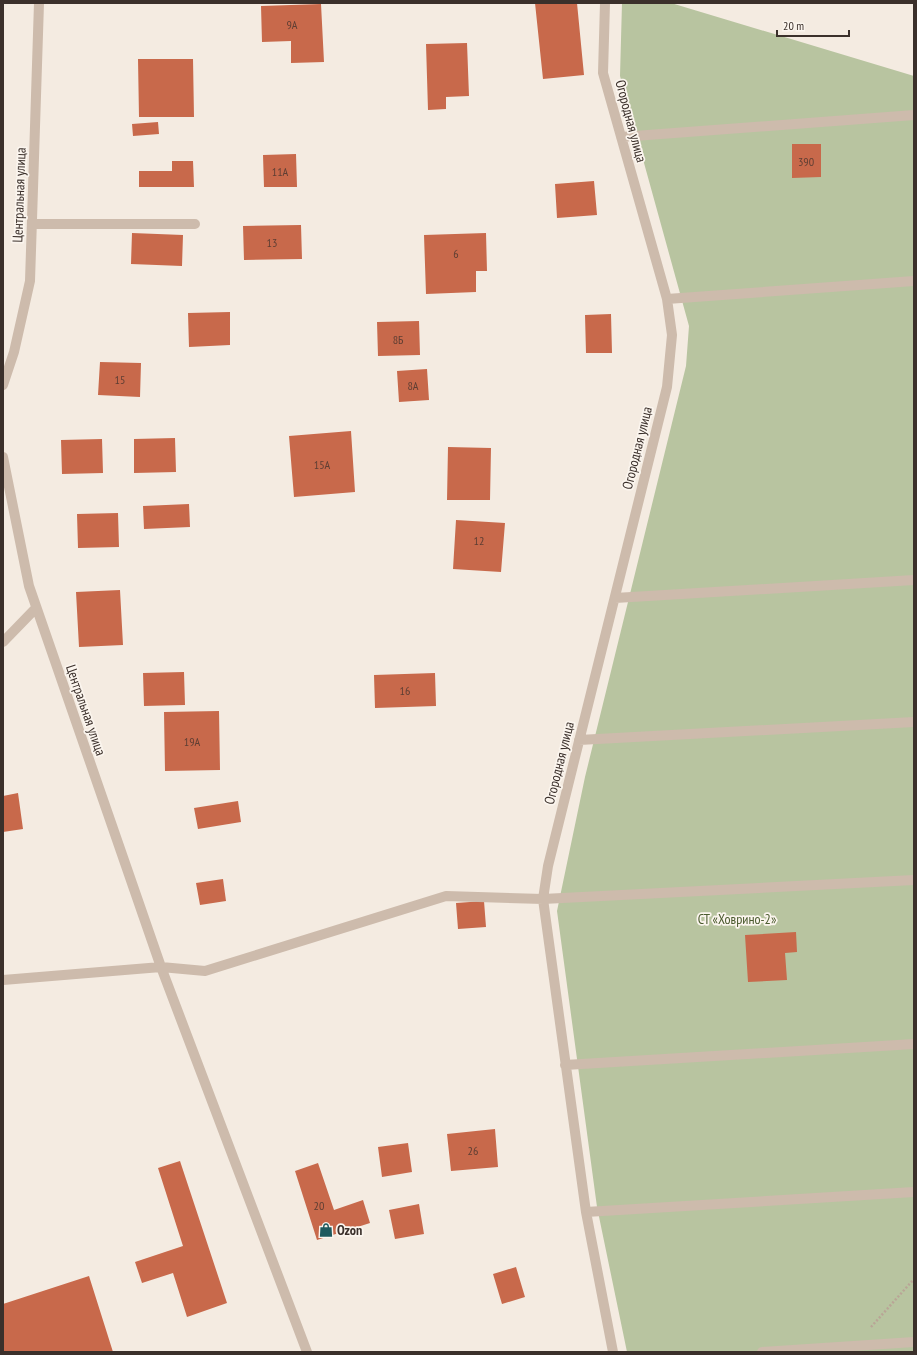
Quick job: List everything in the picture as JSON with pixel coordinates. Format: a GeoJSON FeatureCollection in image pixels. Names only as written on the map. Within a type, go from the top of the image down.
{"type":"FeatureCollection","features":[{"type":"Feature","properties":{"kind":"street","name":"Центральная улица"},"geometry":{"type":"LineString","coordinates":[[3,385],[14,352],[30,282],[39,3]]}},
{"type":"Feature","properties":{"kind":"street","name":"Огородная улица"},"geometry":{"type":"LineString","coordinates":[[605,3],[604,72],[667,299],[672,335],[667,387],[548,866],[543,899],[586,1212],[613,1352]]}},
{"type":"Feature","properties":{"kind":"street"},"geometry":{"type":"LineString","coordinates":[[621,136],[914,115]]}},
{"type":"Feature","properties":{"kind":"street"},"geometry":{"type":"LineString","coordinates":[[32,224],[195,224]]}},
{"type":"Feature","properties":{"kind":"street"},"geometry":{"type":"LineString","coordinates":[[667,299],[914,281]]}},
{"type":"Feature","properties":{"kind":"street","name":"Центральная улица"},"geometry":{"type":"LineString","coordinates":[[3,457],[29,586],[36,608],[161,967],[306,1352]]}},
{"type":"Feature","properties":{"kind":"street"},"geometry":{"type":"LineString","coordinates":[[615,598],[914,580]]}},
{"type":"Feature","properties":{"kind":"street"},"geometry":{"type":"LineString","coordinates":[[3,642],[36,608]]}},
{"type":"Feature","properties":{"kind":"street"},"geometry":{"type":"LineString","coordinates":[[579,740],[914,722]]}},
{"type":"Feature","properties":{"kind":"street"},"geometry":{"type":"LineString","coordinates":[[3,980],[161,967],[205,971],[446,896],[543,899],[914,880]]}},
{"type":"Feature","properties":{"kind":"street"},"geometry":{"type":"LineString","coordinates":[[565,1065],[914,1044]]}},
{"type":"Feature","properties":{"kind":"street"},"geometry":{"type":"LineString","coordinates":[[586,1212],[914,1192]]}},
{"type":"Feature","properties":{"kind":"street"},"geometry":{"type":"LineString","coordinates":[[762,1352],[914,1342]]}},
{"type":"Feature","properties":{"kind":"path"},"geometry":{"type":"LineString","coordinates":[[854,1346],[914,1279]]}},
{"type":"Feature","properties":{"kind":"green space","name":"СТ «Ховрино-2»"},"geometry":{"type":"Polygon","coordinates":[[[622,3],[671,3],[914,76],[914,1352],[627,1352],[597,1207],[557,911],[585,777],[686,366],[689,326],[620,76],[622,3]]]}},
{"type":"Feature","properties":{"kind":"building"},"geometry":{"type":"Polygon","coordinates":[[[535,3],[577,3],[584,75],[543,79],[535,3]]]}},
{"type":"Feature","properties":{"kind":"building"},"geometry":{"type":"Polygon","coordinates":[[[321,4],[324,62],[291,63],[291,41],[262,42],[261,6],[321,4]]]}},
{"type":"Feature","properties":{"kind":"building"},"geometry":{"type":"Polygon","coordinates":[[[467,43],[469,96],[446,97],[446,109],[428,110],[426,44],[467,43]]]}},
{"type":"Feature","properties":{"kind":"building"},"geometry":{"type":"Polygon","coordinates":[[[138,59],[193,59],[194,117],[139,117],[138,59]]]}},
{"type":"Feature","properties":{"kind":"building"},"geometry":{"type":"Polygon","coordinates":[[[158,122],[159,134],[133,136],[132,124],[158,122]]]}},
{"type":"Feature","properties":{"kind":"building"},"geometry":{"type":"Polygon","coordinates":[[[792,144],[821,144],[821,177],[792,178],[792,144]]]}},
{"type":"Feature","properties":{"kind":"building"},"geometry":{"type":"Polygon","coordinates":[[[296,154],[297,187],[264,187],[263,155],[296,154]]]}},
{"type":"Feature","properties":{"kind":"building"},"geometry":{"type":"Polygon","coordinates":[[[172,161],[193,161],[194,187],[139,187],[139,171],[172,171],[172,161]]]}},
{"type":"Feature","properties":{"kind":"building"},"geometry":{"type":"Polygon","coordinates":[[[594,181],[597,215],[557,218],[555,184],[594,181]]]}},
{"type":"Feature","properties":{"kind":"building"},"geometry":{"type":"Polygon","coordinates":[[[301,225],[302,259],[244,260],[243,226],[301,225]]]}},
{"type":"Feature","properties":{"kind":"building"},"geometry":{"type":"Polygon","coordinates":[[[132,233],[183,235],[182,266],[131,264],[132,233]]]}},
{"type":"Feature","properties":{"kind":"building"},"geometry":{"type":"Polygon","coordinates":[[[486,233],[487,271],[476,271],[476,292],[426,294],[424,235],[486,233]]]}},
{"type":"Feature","properties":{"kind":"building"},"geometry":{"type":"Polygon","coordinates":[[[230,312],[230,345],[189,347],[188,313],[230,312]]]}},
{"type":"Feature","properties":{"kind":"building"},"geometry":{"type":"Polygon","coordinates":[[[611,314],[612,353],[586,353],[585,315],[611,314]]]}},
{"type":"Feature","properties":{"kind":"building"},"geometry":{"type":"Polygon","coordinates":[[[419,321],[420,355],[378,356],[377,322],[419,321]]]}},
{"type":"Feature","properties":{"kind":"building"},"geometry":{"type":"Polygon","coordinates":[[[100,362],[141,363],[140,397],[98,395],[100,362]]]}},
{"type":"Feature","properties":{"kind":"building"},"geometry":{"type":"Polygon","coordinates":[[[427,369],[429,400],[399,402],[397,371],[427,369]]]}},
{"type":"Feature","properties":{"kind":"building"},"geometry":{"type":"Polygon","coordinates":[[[351,431],[355,492],[294,497],[289,436],[351,431]]]}},
{"type":"Feature","properties":{"kind":"building"},"geometry":{"type":"Polygon","coordinates":[[[175,438],[176,472],[134,473],[134,439],[175,438]]]}},
{"type":"Feature","properties":{"kind":"building"},"geometry":{"type":"Polygon","coordinates":[[[102,439],[103,473],[62,474],[61,440],[102,439]]]}},
{"type":"Feature","properties":{"kind":"building"},"geometry":{"type":"Polygon","coordinates":[[[448,447],[491,448],[490,500],[447,500],[448,447]]]}},
{"type":"Feature","properties":{"kind":"building"},"geometry":{"type":"Polygon","coordinates":[[[189,504],[190,527],[144,529],[143,506],[189,504]]]}},
{"type":"Feature","properties":{"kind":"building"},"geometry":{"type":"Polygon","coordinates":[[[118,513],[119,547],[78,548],[77,514],[118,513]]]}},
{"type":"Feature","properties":{"kind":"building"},"geometry":{"type":"Polygon","coordinates":[[[456,520],[505,523],[501,572],[453,569],[456,520]]]}},
{"type":"Feature","properties":{"kind":"building"},"geometry":{"type":"Polygon","coordinates":[[[120,590],[123,645],[79,647],[76,592],[120,590]]]}},
{"type":"Feature","properties":{"kind":"building"},"geometry":{"type":"Polygon","coordinates":[[[184,672],[185,705],[144,706],[143,673],[184,672]]]}},
{"type":"Feature","properties":{"kind":"building"},"geometry":{"type":"Polygon","coordinates":[[[435,673],[436,706],[375,708],[374,675],[435,673]]]}},
{"type":"Feature","properties":{"kind":"building"},"geometry":{"type":"Polygon","coordinates":[[[219,711],[220,770],[165,771],[164,712],[219,711]]]}},
{"type":"Feature","properties":{"kind":"building"},"geometry":{"type":"Polygon","coordinates":[[[18,793],[23,829],[3,832],[3,796],[18,793]]]}},
{"type":"Feature","properties":{"kind":"building"},"geometry":{"type":"Polygon","coordinates":[[[238,801],[241,822],[198,829],[194,808],[238,801]]]}},
{"type":"Feature","properties":{"kind":"building"},"geometry":{"type":"Polygon","coordinates":[[[223,879],[226,901],[200,905],[196,883],[223,879]]]}},
{"type":"Feature","properties":{"kind":"building"},"geometry":{"type":"Polygon","coordinates":[[[484,901],[486,927],[458,929],[456,903],[484,901]]]}},
{"type":"Feature","properties":{"kind":"building"},"geometry":{"type":"Polygon","coordinates":[[[796,932],[797,952],[785,953],[787,980],[748,982],[745,935],[796,932]]]}},
{"type":"Feature","properties":{"kind":"building"},"geometry":{"type":"Polygon","coordinates":[[[495,1129],[498,1167],[451,1171],[447,1134],[495,1129]]]}},
{"type":"Feature","properties":{"kind":"building"},"geometry":{"type":"Polygon","coordinates":[[[408,1143],[412,1172],[382,1177],[378,1147],[408,1143]]]}},
{"type":"Feature","properties":{"kind":"building"},"geometry":{"type":"Polygon","coordinates":[[[180,1161],[227,1303],[187,1317],[173,1273],[142,1283],[135,1262],[183,1246],[158,1168],[180,1161]]]}},
{"type":"Feature","properties":{"kind":"building"},"geometry":{"type":"Polygon","coordinates":[[[318,1163],[334,1210],[363,1200],[370,1223],[317,1240],[295,1171],[318,1163]]]}},
{"type":"Feature","properties":{"kind":"building"},"geometry":{"type":"Polygon","coordinates":[[[419,1204],[424,1234],[395,1239],[389,1210],[419,1204]]]}},
{"type":"Feature","properties":{"kind":"building"},"geometry":{"type":"Polygon","coordinates":[[[516,1267],[525,1297],[502,1304],[493,1274],[516,1267]]]}},
{"type":"Feature","properties":{"kind":"building"},"geometry":{"type":"Polygon","coordinates":[[[89,1276],[113,1352],[3,1352],[3,1304],[89,1276]]]}},
{"type":"Feature","properties":{"kind":"place","name":"Ozon"},"geometry":{"type":"Point","coordinates":[326,1230]}}]}
